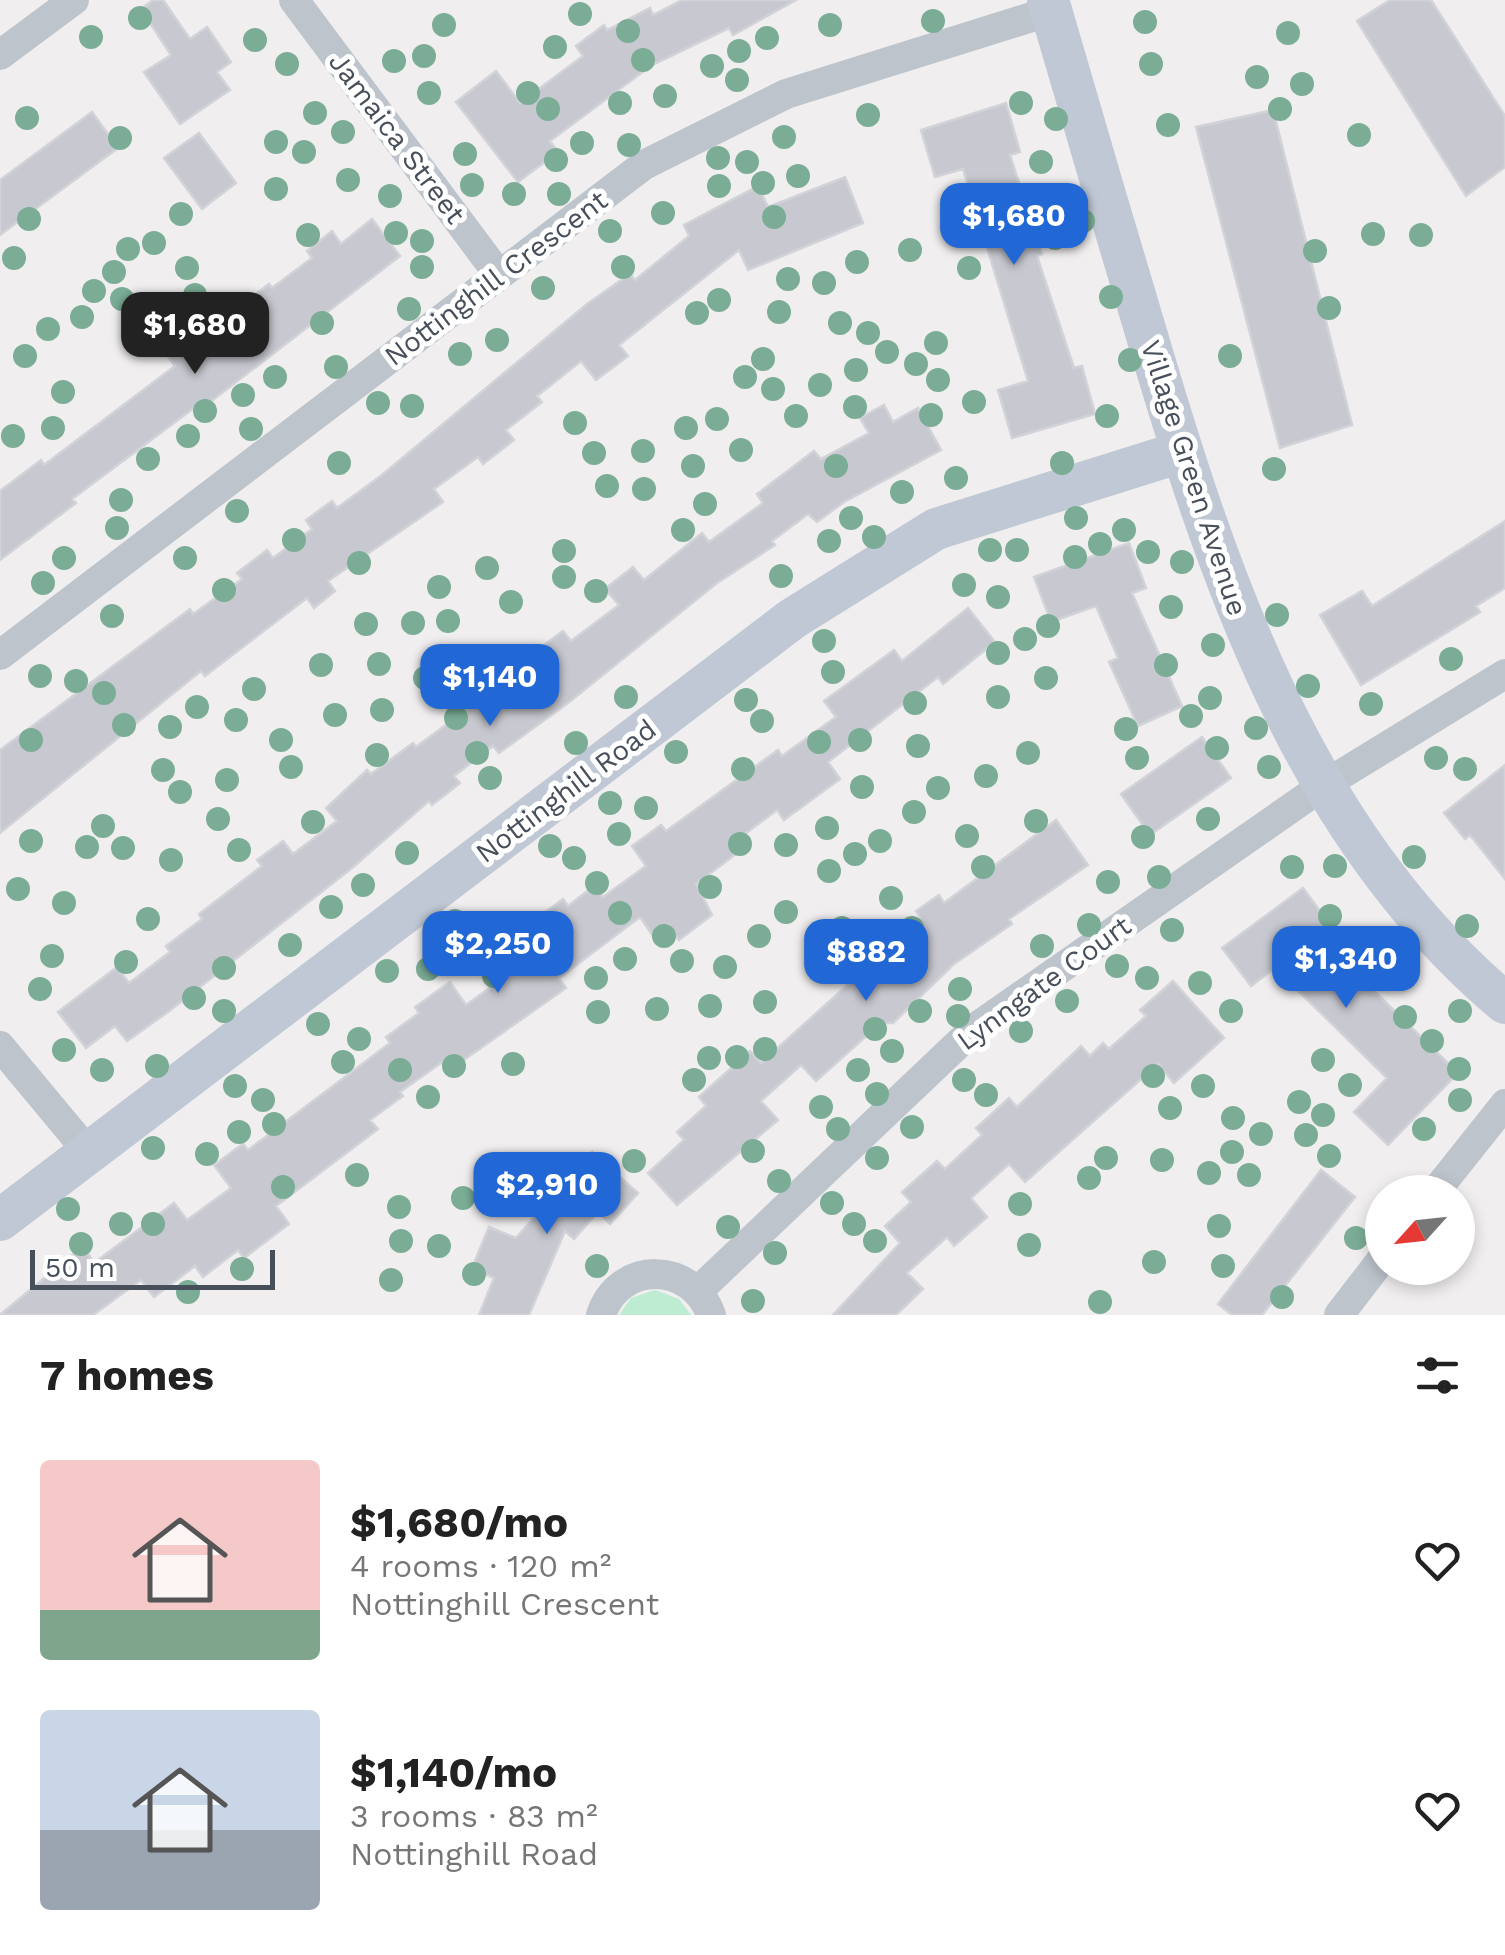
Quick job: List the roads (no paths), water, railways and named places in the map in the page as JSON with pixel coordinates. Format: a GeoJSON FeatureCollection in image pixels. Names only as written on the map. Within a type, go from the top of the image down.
{"type":"FeatureCollection","features":[{"type":"Feature","properties":{"kind":"street"},"geometry":{"type":"LineString","coordinates":[[0,55],[74,0]]}},
{"type":"Feature","properties":{"kind":"street","name":"Jamaica Street"},"geometry":{"type":"LineString","coordinates":[[294,0],[500,275]]}},
{"type":"Feature","properties":{"kind":"street","name":"Nottinghill Crescent"},"geometry":{"type":"LineString","coordinates":[[0,655],[644,166],[786,94],[1049,6]]}},
{"type":"Feature","properties":{"kind":"street","name":"Village Green Avenue"},"geometry":{"type":"LineString","coordinates":[[1049,6],[1181,452],[1236,610],[1324,785],[1376,868],[1469,973],[1505,1003]]}},
{"type":"Feature","properties":{"kind":"street","name":"Nottinghill Road"},"geometry":{"type":"LineString","coordinates":[[0,1220],[792,619],[936,528],[1181,452]]}},
{"type":"Feature","properties":{"kind":"street","name":"Lynngate Court"},"geometry":{"type":"LineString","coordinates":[[601,1315],[610,1295],[637,1276],[670,1274],[704,1303],[976,1028],[1324,785],[1505,674]]}},
{"type":"Feature","properties":{"kind":"street"},"geometry":{"type":"LineString","coordinates":[[0,1046],[89,1153]]}},
{"type":"Feature","properties":{"kind":"street"},"geometry":{"type":"LineString","coordinates":[[1449,1175],[1505,1104]]}},
{"type":"Feature","properties":{"kind":"street"},"geometry":{"type":"LineString","coordinates":[[1339,1315],[1365,1282]]}}]}
